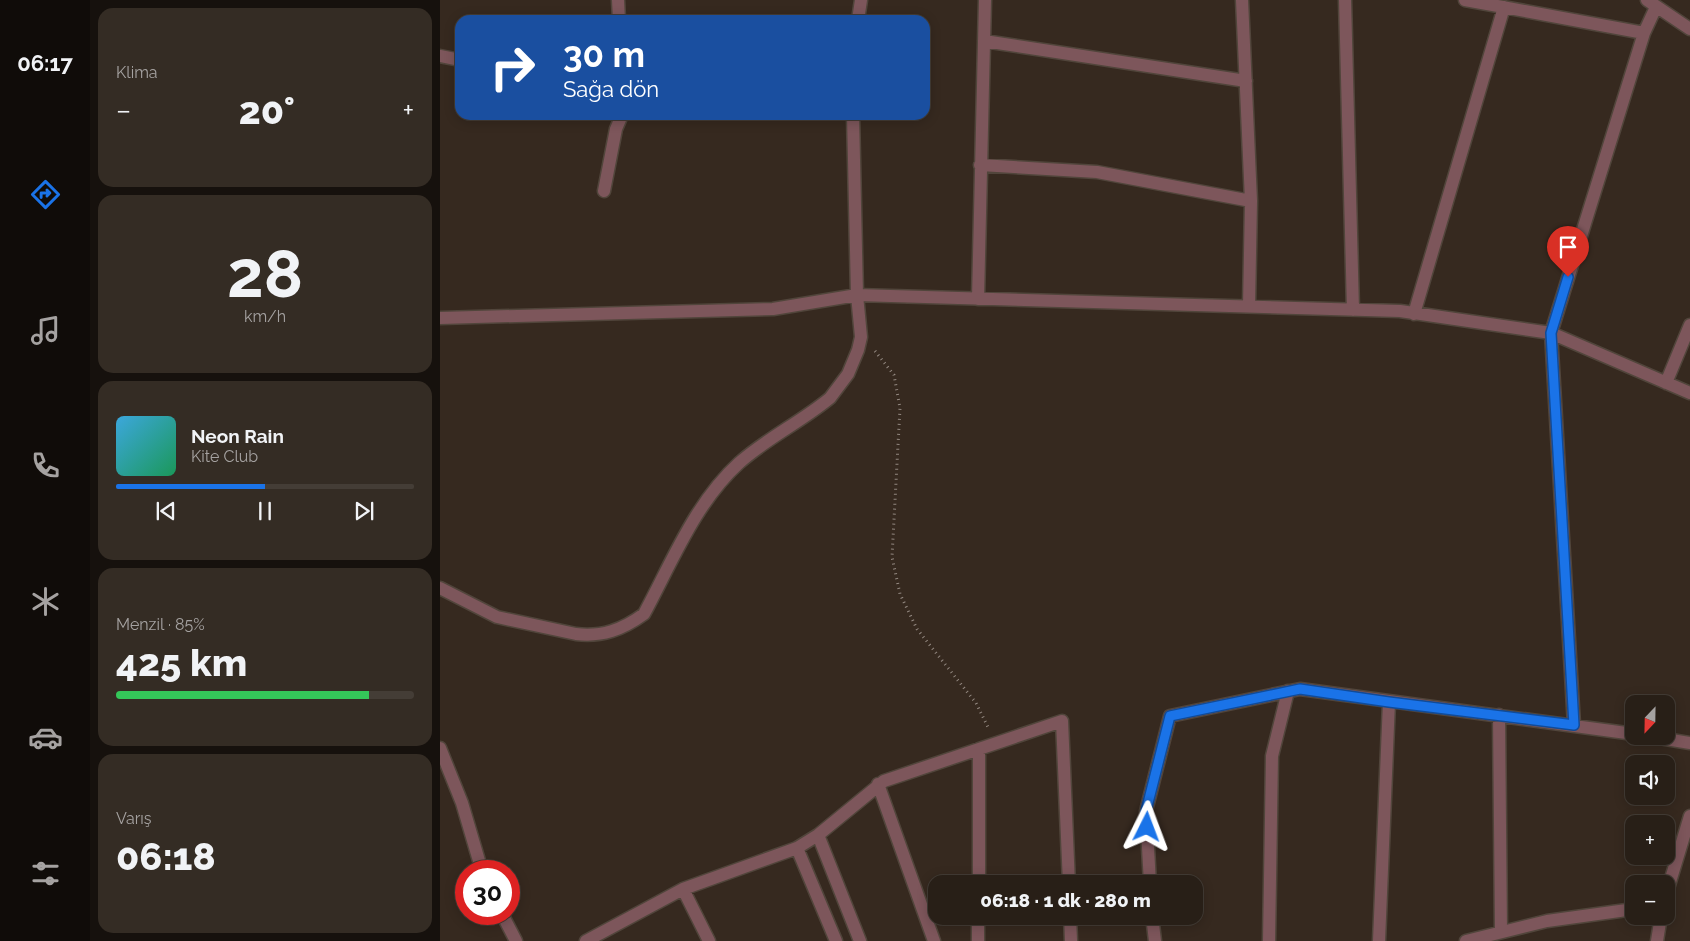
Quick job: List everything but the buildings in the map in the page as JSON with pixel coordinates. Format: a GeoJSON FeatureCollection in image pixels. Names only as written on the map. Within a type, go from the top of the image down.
{"type":"FeatureCollection","features":[{"type":"Feature","properties":{"kind":"street"},"geometry":{"type":"LineString","coordinates":[[618,0],[619,15]]}},
{"type":"Feature","properties":{"kind":"street"},"geometry":{"type":"LineString","coordinates":[[859,15],[861,0]]}},
{"type":"Feature","properties":{"kind":"street"},"geometry":{"type":"LineString","coordinates":[[978,299],[985,0]]}},
{"type":"Feature","properties":{"kind":"street"},"geometry":{"type":"LineString","coordinates":[[1242,0],[1251,201],[1250,306]]}},
{"type":"Feature","properties":{"kind":"street"},"geometry":{"type":"LineString","coordinates":[[1345,0],[1353,310]]}},
{"type":"Feature","properties":{"kind":"street"},"geometry":{"type":"LineString","coordinates":[[1465,0],[1644,33]]}},
{"type":"Feature","properties":{"kind":"street"},"geometry":{"type":"LineString","coordinates":[[1574,725],[1551,333],[1644,33],[1651,3],[1690,29]]}},
{"type":"Feature","properties":{"kind":"street"},"geometry":{"type":"LineString","coordinates":[[1414,314],[1504,7]]}},
{"type":"Feature","properties":{"kind":"street"},"geometry":{"type":"LineString","coordinates":[[984,41],[1246,81]]}},
{"type":"Feature","properties":{"kind":"street"},"geometry":{"type":"LineString","coordinates":[[440,56],[455,59]]}},
{"type":"Feature","properties":{"kind":"street"},"geometry":{"type":"LineString","coordinates":[[604,192],[616,129],[620,120]]}},
{"type":"Feature","properties":{"kind":"street"},"geometry":{"type":"LineString","coordinates":[[440,588],[497,617],[576,634],[602,634],[630,624],[644,614],[693,521],[713,490],[740,462],[830,398],[848,374],[861,338],[857,295],[853,120]]}},
{"type":"Feature","properties":{"kind":"street"},"geometry":{"type":"LineString","coordinates":[[980,165],[1097,172],[1251,201]]}},
{"type":"Feature","properties":{"kind":"street"},"geometry":{"type":"LineString","coordinates":[[440,318],[774,309],[857,295],[1353,310],[1414,314],[1551,333],[1690,393]]}},
{"type":"Feature","properties":{"kind":"street"},"geometry":{"type":"LineString","coordinates":[[1666,383],[1690,325]]}},
{"type":"Feature","properties":{"kind":"street"},"geometry":{"type":"LineString","coordinates":[[1150,875],[1146,811],[1170,716],[1300,689],[1389,702],[1499,714],[1625,733]]}},
{"type":"Feature","properties":{"kind":"street"},"geometry":{"type":"LineString","coordinates":[[1269,941],[1272,756],[1288,691]]}},
{"type":"Feature","properties":{"kind":"street"},"geometry":{"type":"LineString","coordinates":[[1378,941],[1389,702]]}},
{"type":"Feature","properties":{"kind":"street"},"geometry":{"type":"LineString","coordinates":[[1499,714],[1501,932]]}},
{"type":"Feature","properties":{"kind":"street"},"geometry":{"type":"LineString","coordinates":[[593,939],[683,889],[798,848],[818,835],[878,784],[1062,721],[1069,875]]}},
{"type":"Feature","properties":{"kind":"street"},"geometry":{"type":"LineString","coordinates":[[1675,740],[1690,743]]}},
{"type":"Feature","properties":{"kind":"street"},"geometry":{"type":"LineString","coordinates":[[440,748],[462,803],[479,860]]}},
{"type":"Feature","properties":{"kind":"street"},"geometry":{"type":"LineString","coordinates":[[979,749],[979,875]]}},
{"type":"Feature","properties":{"kind":"street"},"geometry":{"type":"LineString","coordinates":[[878,784],[934,941]]}},
{"type":"Feature","properties":{"kind":"street"},"geometry":{"type":"LineString","coordinates":[[1672,875],[1690,816]]}},
{"type":"Feature","properties":{"kind":"street"},"geometry":{"type":"LineString","coordinates":[[818,835],[860,941]]}},
{"type":"Feature","properties":{"kind":"street"},"geometry":{"type":"LineString","coordinates":[[798,848],[836,941]]}},
{"type":"Feature","properties":{"kind":"street"},"geometry":{"type":"LineString","coordinates":[[683,889],[709,941]]}},
{"type":"Feature","properties":{"kind":"street"},"geometry":{"type":"LineString","coordinates":[[1466,941],[1548,921],[1625,910]]}},
{"type":"Feature","properties":{"kind":"street"},"geometry":{"type":"LineString","coordinates":[[508,925],[516,941]]}},
{"type":"Feature","properties":{"kind":"street"},"geometry":{"type":"LineString","coordinates":[[978,925],[978,941]]}},
{"type":"Feature","properties":{"kind":"street"},"geometry":{"type":"LineString","coordinates":[[1070,925],[1071,941]]}},
{"type":"Feature","properties":{"kind":"street"},"geometry":{"type":"LineString","coordinates":[[1153,925],[1155,941]]}},
{"type":"Feature","properties":{"kind":"street"},"geometry":{"type":"LineString","coordinates":[[1657,941],[1660,925]]}},
{"type":"Feature","properties":{"kind":"path"},"geometry":{"type":"LineString","coordinates":[[861,338],[882,357],[894,375],[900,408],[892,557],[900,594],[917,629],[976,703],[997,743]]}},
{"type":"Feature","properties":{"kind":"route"},"geometry":{"type":"LineString","coordinates":[[1147,827],[1146,811],[1170,716],[1300,689],[1574,725],[1551,333],[1568,277]]}}]}
